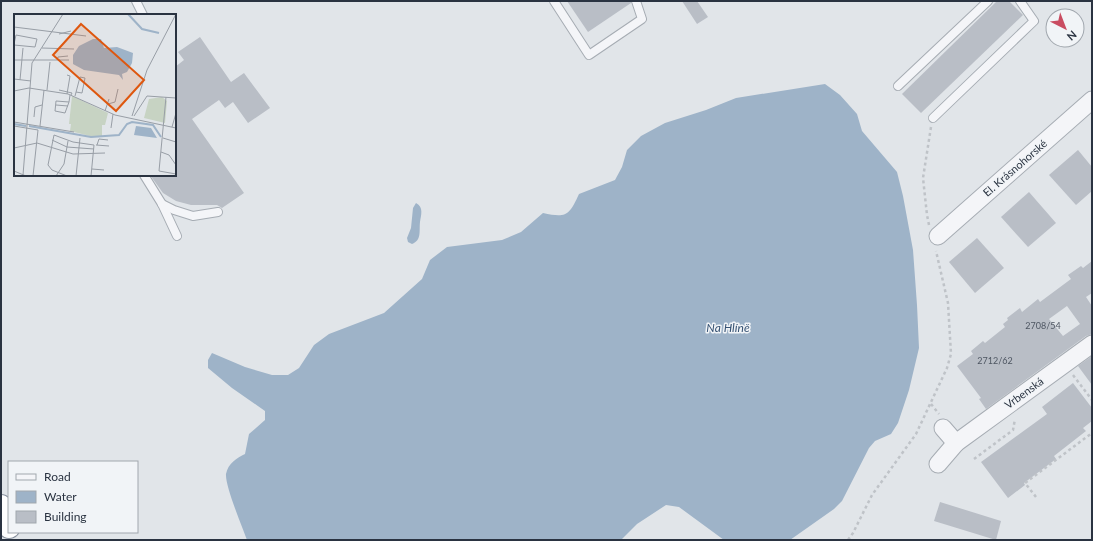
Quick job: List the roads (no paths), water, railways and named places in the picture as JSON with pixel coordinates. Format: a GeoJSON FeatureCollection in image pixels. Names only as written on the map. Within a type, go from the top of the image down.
{"type":"FeatureCollection","features":[{"type":"Feature","properties":{"kind":"highway"},"geometry":{"type":"LineString","coordinates":[[1,506],[8,524]]}},
{"type":"Feature","properties":{"kind":"street","name":"El. Krásnohorské"},"geometry":{"type":"LineString","coordinates":[[935,238],[1092,100]]}},
{"type":"Feature","properties":{"kind":"street","name":"Vrbenská"},"geometry":{"type":"LineString","coordinates":[[938,464],[956,443],[1092,344]]}},
{"type":"Feature","properties":{"kind":"street"},"geometry":{"type":"LineString","coordinates":[[943,428],[956,443]]}},
{"type":"Feature","properties":{"kind":"lane"},"geometry":{"type":"LineString","coordinates":[[554,1],[589,55],[642,19],[636,1]]}},
{"type":"Feature","properties":{"kind":"lane"},"geometry":{"type":"LineString","coordinates":[[898,86],[988,1]]}},
{"type":"Feature","properties":{"kind":"lane"},"geometry":{"type":"LineString","coordinates":[[932,118],[1034,22],[1020,1]]}},
{"type":"Feature","properties":{"kind":"lane"},"geometry":{"type":"LineString","coordinates":[[145,176],[162,204],[177,236]]}},
{"type":"Feature","properties":{"kind":"lane"},"geometry":{"type":"LineString","coordinates":[[162,204],[174,210],[193,216],[218,212]]}},
{"type":"Feature","properties":{"kind":"water","name":"Na Hlíně"},"geometry":{"type":"Polygon","coordinates":[[[825,84],[840,95],[857,114],[862,131],[897,172],[913,250],[919,348],[909,390],[898,423],[891,434],[875,441],[869,448],[842,501],[834,509],[790,540],[724,540],[679,507],[666,505],[637,524],[621,540],[247,540],[228,487],[226,474],[231,464],[245,454],[249,434],[265,420],[265,411],[232,388],[208,368],[208,360],[212,353],[245,367],[272,375],[288,375],[299,368],[314,345],[329,334],[384,313],[422,279],[430,260],[447,247],[502,240],[521,232],[543,213],[557,215],[566,214],[572,207],[579,194],[615,180],[622,167],[627,150],[641,136],[665,123],[706,110],[736,98],[825,84]]]}},
{"type":"Feature","properties":{"kind":"water"},"geometry":{"type":"Polygon","coordinates":[[[416,203],[421,209],[419,238],[412,244],[408,242],[407,238],[411,228],[413,208],[416,203]]]}}]}
